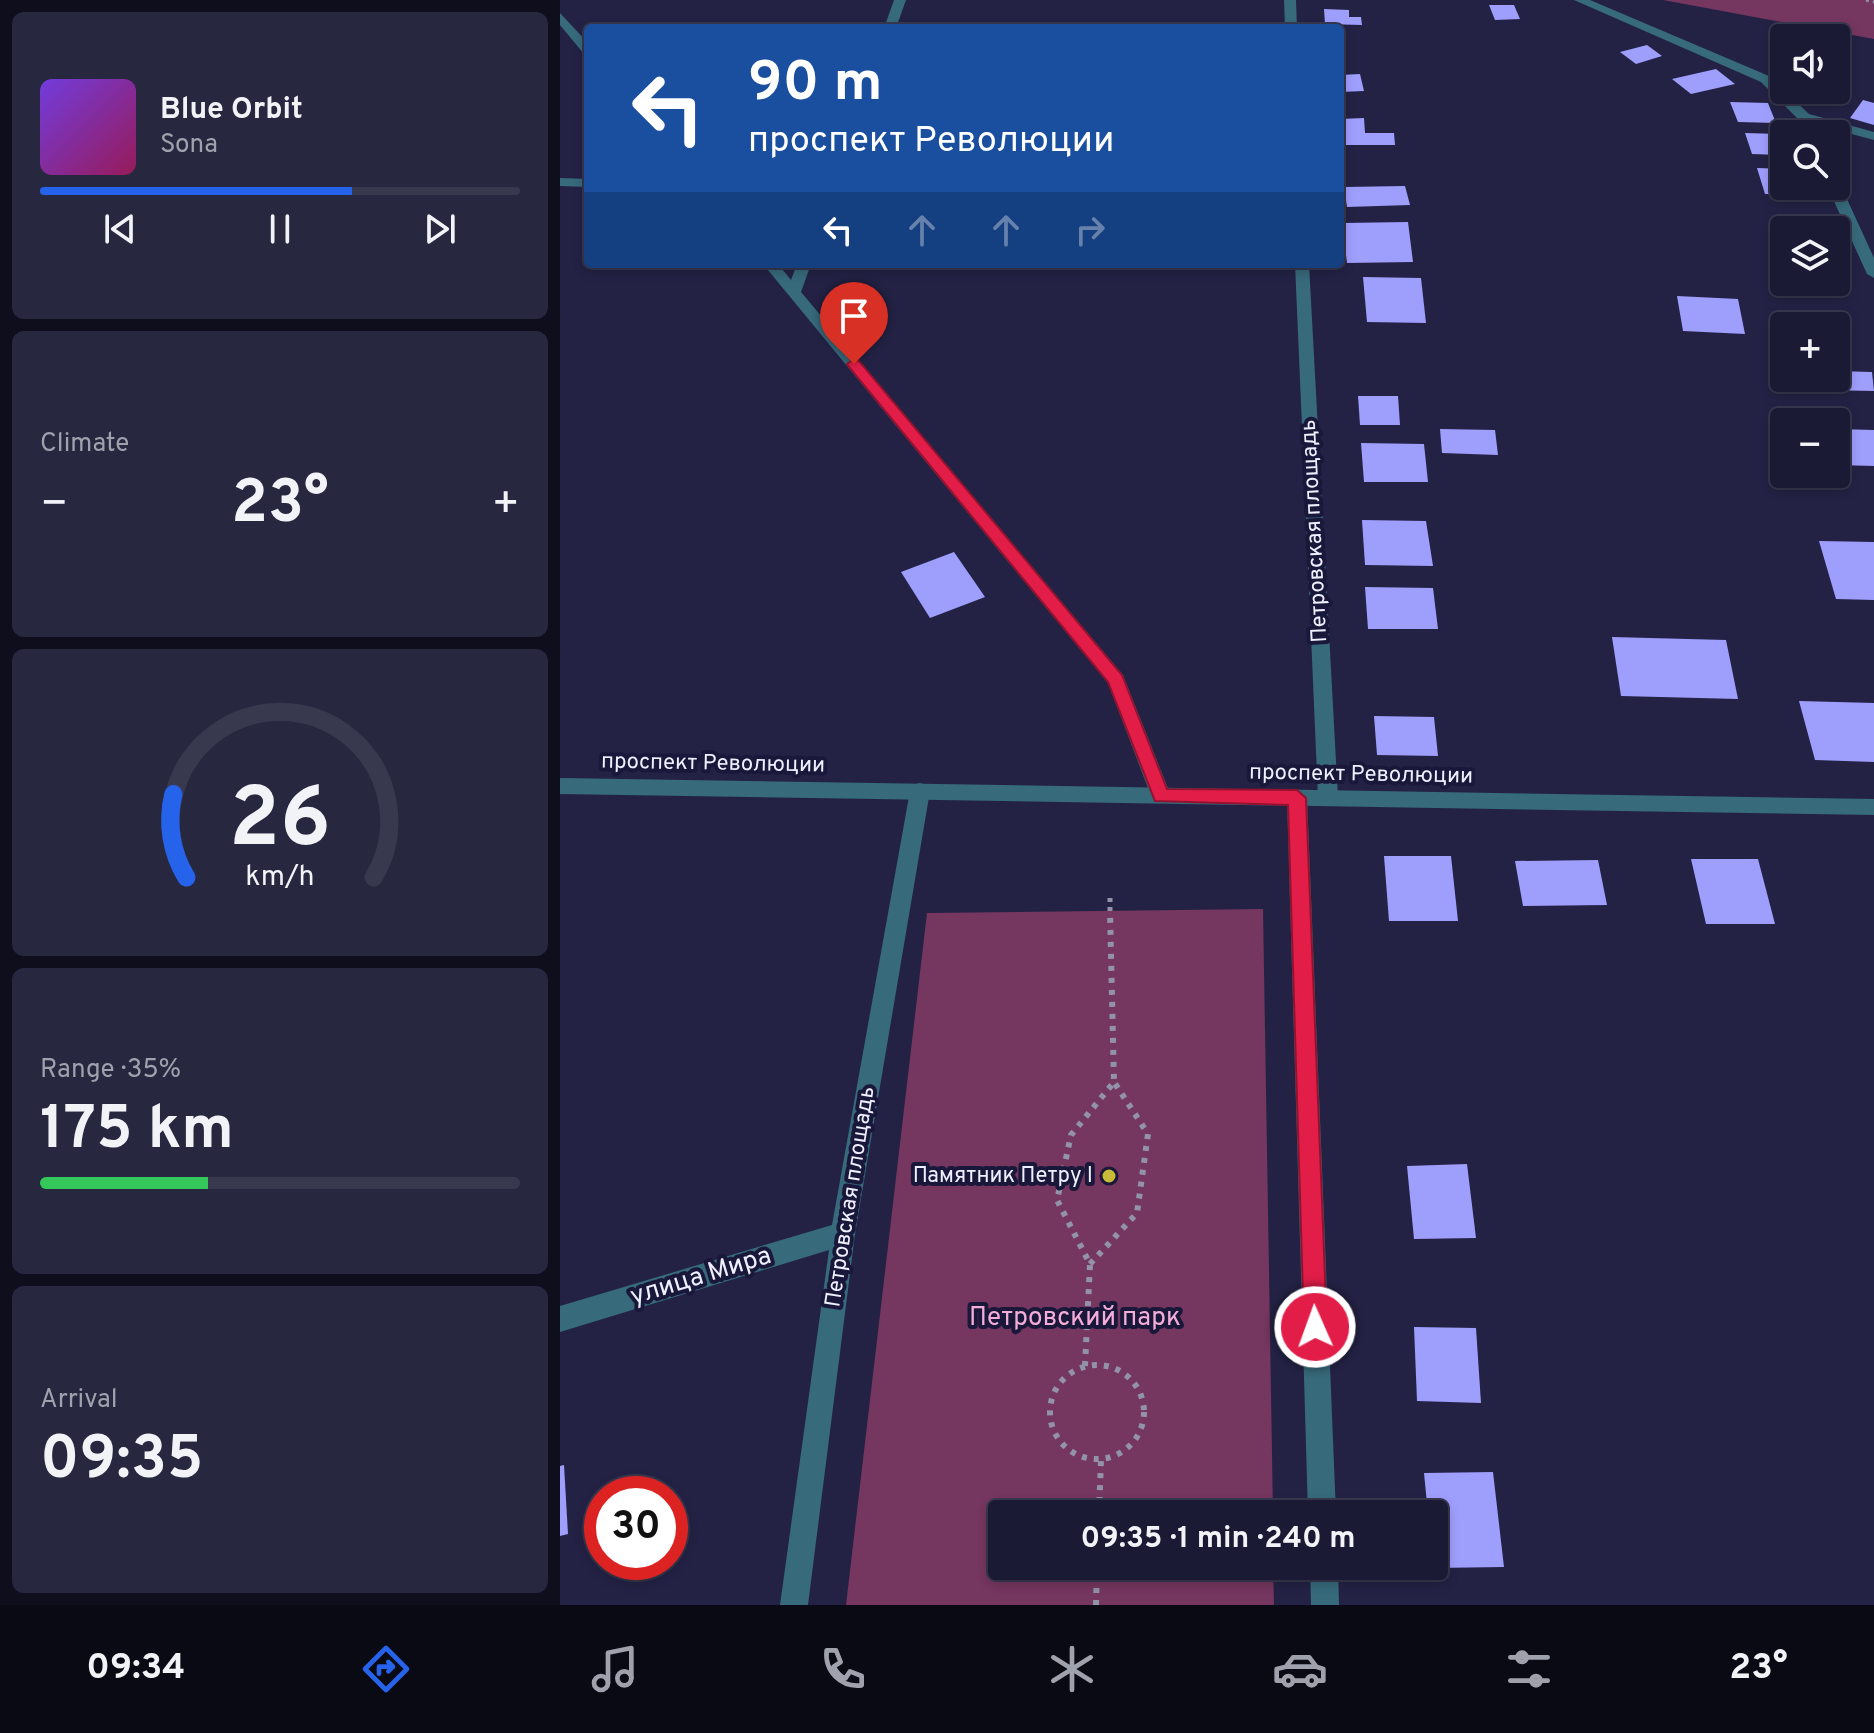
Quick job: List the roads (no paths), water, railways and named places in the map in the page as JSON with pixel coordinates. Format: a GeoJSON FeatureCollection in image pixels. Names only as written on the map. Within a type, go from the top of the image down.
{"type":"FeatureCollection","features":[{"type":"Feature","properties":{"kind":"street"},"geometry":{"type":"LineString","coordinates":[[891,24],[900,0]]}},
{"type":"Feature","properties":{"kind":"street"},"geometry":{"type":"LineString","coordinates":[[1290,0],[1291,24]]}},
{"type":"Feature","properties":{"kind":"street"},"geometry":{"type":"LineString","coordinates":[[1580,0],[1765,79],[1805,120]]}},
{"type":"Feature","properties":{"kind":"street"},"geometry":{"type":"LineString","coordinates":[[560,17],[584,46]]}},
{"type":"Feature","properties":{"kind":"street"},"geometry":{"type":"LineString","coordinates":[[1804,117],[1874,136]]}},
{"type":"Feature","properties":{"kind":"street"},"geometry":{"type":"LineString","coordinates":[[560,182],[584,183]]}},
{"type":"Feature","properties":{"kind":"street"},"geometry":{"type":"LineString","coordinates":[[1840,200],[1874,274]]}},
{"type":"Feature","properties":{"kind":"street"},"geometry":{"type":"LineString","coordinates":[[774,268],[1116,680],[1161,796]]}},
{"type":"Feature","properties":{"kind":"street"},"geometry":{"type":"LineString","coordinates":[[794,291],[803,268]]}},
{"type":"Feature","properties":{"kind":"street","name":"Петровская площадь"},"geometry":{"type":"LineString","coordinates":[[1302,268],[1328,798]]}},
{"type":"Feature","properties":{"kind":"street","name":"проспект Революции"},"geometry":{"type":"LineString","coordinates":[[560,786],[1874,807]]}},
{"type":"Feature","properties":{"kind":"street","name":"Петровская площадь"},"geometry":{"type":"LineString","coordinates":[[794,1605],[843,1234],[920,791]]}},
{"type":"Feature","properties":{"kind":"street"},"geometry":{"type":"LineString","coordinates":[[1297,798],[1322,1500]]}},
{"type":"Feature","properties":{"kind":"street","name":"улица Мира"},"geometry":{"type":"LineString","coordinates":[[560,1319],[843,1234]]}},
{"type":"Feature","properties":{"kind":"street"},"geometry":{"type":"LineString","coordinates":[[1324,1580],[1325,1605]]}},
{"type":"Feature","properties":{"kind":"place","name":"Памятник Петру I"},"geometry":{"type":"Point","coordinates":[1109,1176]}},
{"type":"Feature","properties":{"kind":"park label","name":"Петровский парк"},"geometry":{"type":"Point","coordinates":[1075,1318]}}]}
